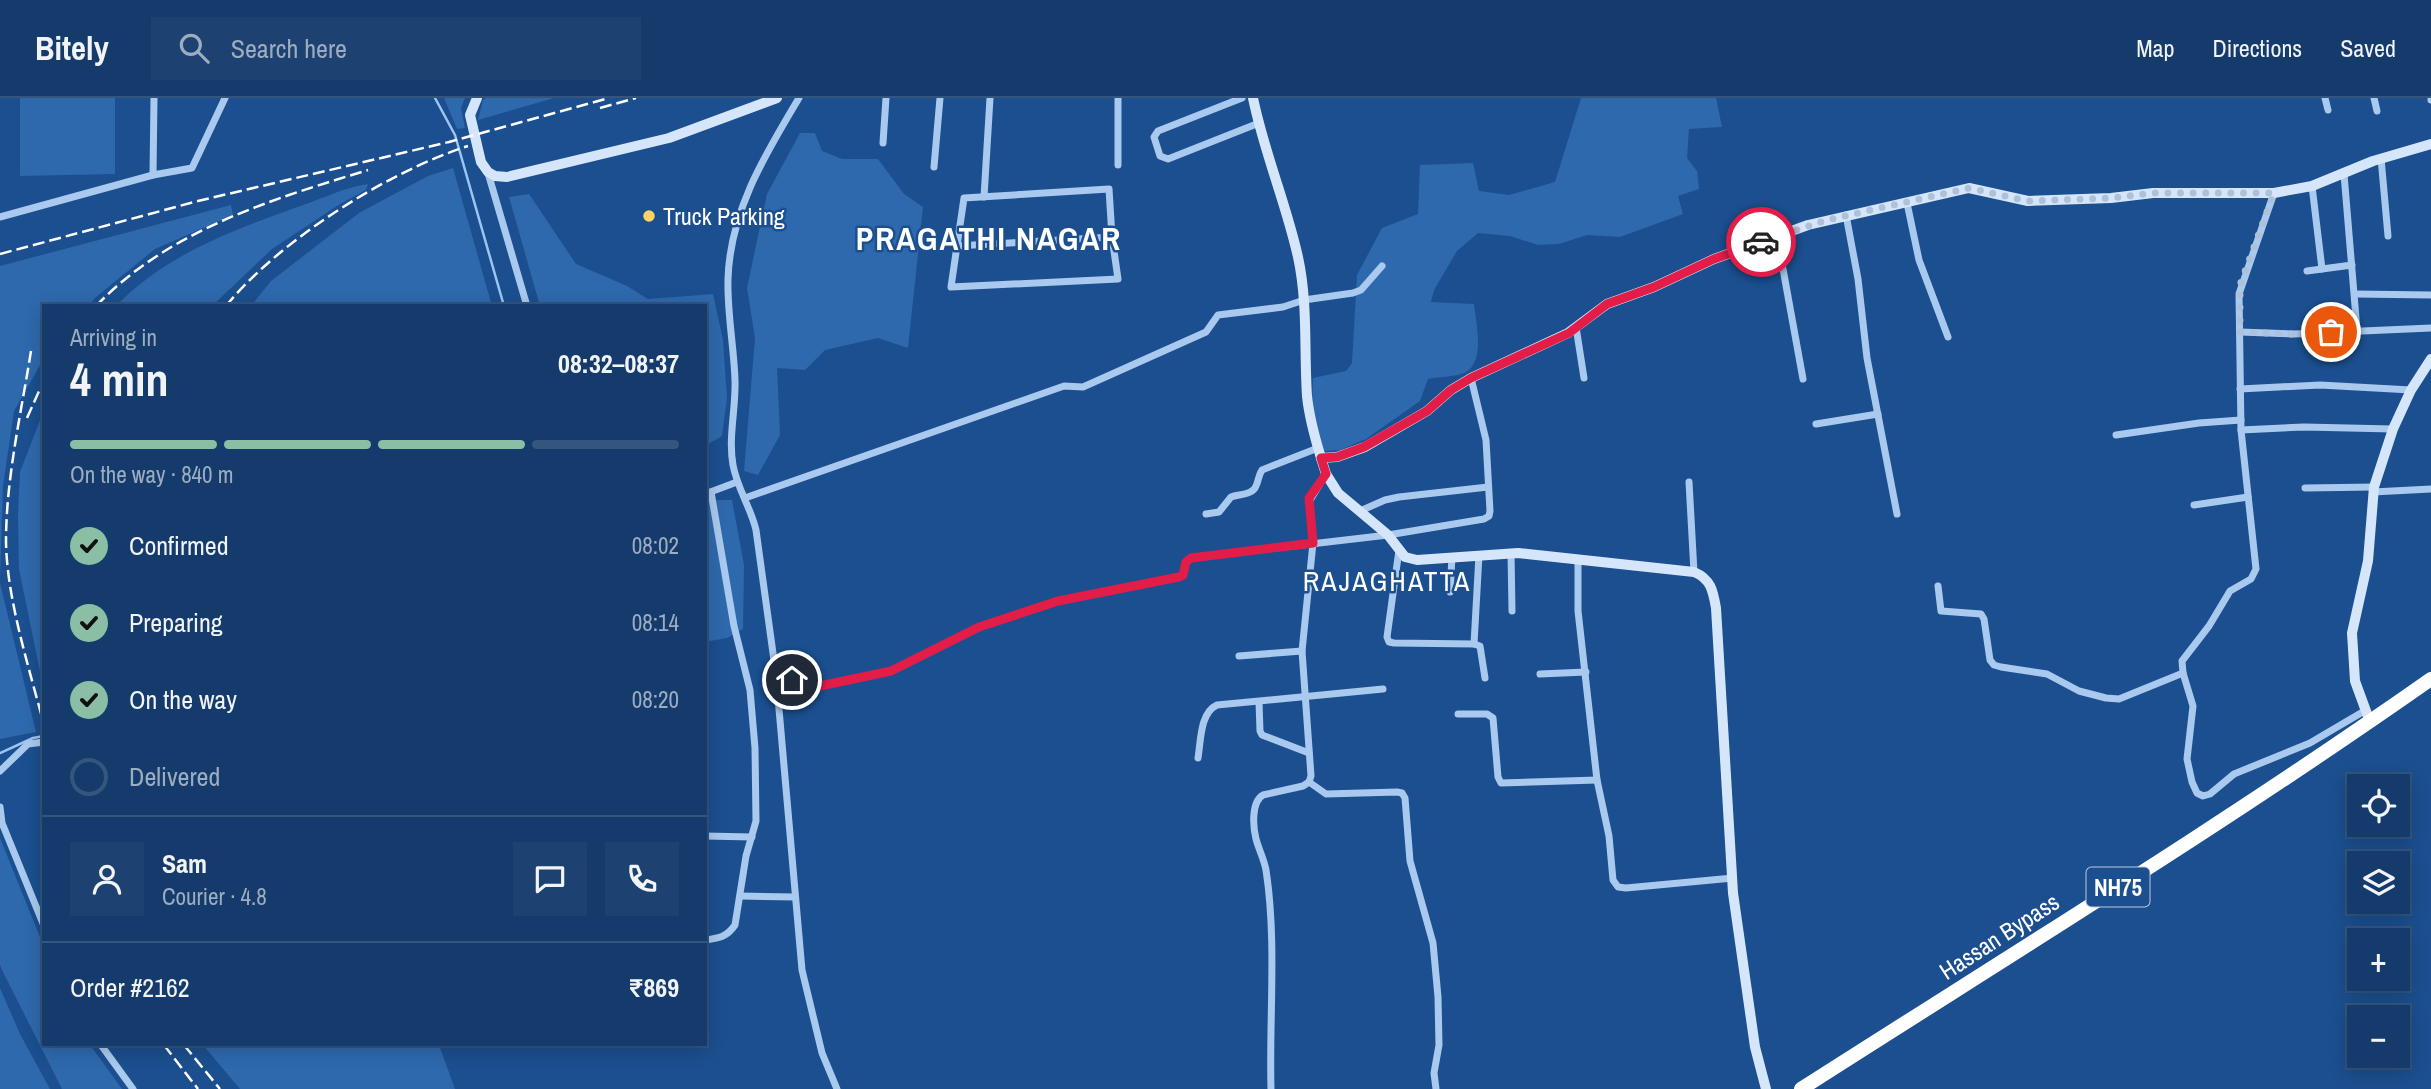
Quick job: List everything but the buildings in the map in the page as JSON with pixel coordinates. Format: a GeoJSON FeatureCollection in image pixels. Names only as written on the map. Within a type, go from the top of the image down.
{"type":"FeatureCollection","features":[{"type":"Feature","properties":{"kind":"highway","name":"Hassan Bypass"},"geometry":{"type":"LineString","coordinates":[[1801,1089],[2368,716],[2431,680]]}},
{"type":"Feature","properties":{"kind":"street"},"geometry":{"type":"LineString","coordinates":[[153,176],[154,98]]}},
{"type":"Feature","properties":{"kind":"street"},"geometry":{"type":"LineString","coordinates":[[0,217],[192,168],[225,98]]}},
{"type":"Feature","properties":{"kind":"street"},"geometry":{"type":"LineString","coordinates":[[477,98],[470,115],[481,162],[488,172],[526,304]]}},
{"type":"Feature","properties":{"kind":"street"},"geometry":{"type":"LineString","coordinates":[[488,172],[495,176],[516,176],[669,138],[777,98]]}},
{"type":"Feature","properties":{"kind":"street"},"geometry":{"type":"LineString","coordinates":[[799,98],[752,180],[740,212],[729,264],[735,382],[732,441],[737,482],[753,516],[756,530],[776,675],[802,970],[822,1053],[837,1089]]}},
{"type":"Feature","properties":{"kind":"street"},"geometry":{"type":"LineString","coordinates":[[883,143],[886,98]]}},
{"type":"Feature","properties":{"kind":"street"},"geometry":{"type":"LineString","coordinates":[[934,167],[940,98]]}},
{"type":"Feature","properties":{"kind":"street"},"geometry":{"type":"LineString","coordinates":[[984,197],[990,98]]}},
{"type":"Feature","properties":{"kind":"street"},"geometry":{"type":"LineString","coordinates":[[1118,98],[1118,166]]}},
{"type":"Feature","properties":{"kind":"street"},"geometry":{"type":"LineString","coordinates":[[1242,98],[1158,131],[1154,137],[1160,156],[1168,159],[1259,123]]}},
{"type":"Feature","properties":{"kind":"street"},"geometry":{"type":"LineString","coordinates":[[1253,98],[1298,258],[1304,300],[1307,395],[1319,453],[1326,474],[1338,493],[1388,535],[1405,557],[1417,560],[1511,553],[1693,572],[1703,576],[1711,586],[1716,608],[1733,878],[1755,1047],[1766,1089]]}},
{"type":"Feature","properties":{"kind":"street"},"geometry":{"type":"LineString","coordinates":[[2325,98],[2328,110]]}},
{"type":"Feature","properties":{"kind":"street"},"geometry":{"type":"LineString","coordinates":[[2374,98],[2377,110]]}},
{"type":"Feature","properties":{"kind":"street"},"geometry":{"type":"LineString","coordinates":[[1206,514],[1219,512],[1231,497],[1253,492],[1262,470],[1319,453],[1337,457],[1364,447],[1427,411],[1451,390],[1471,378],[1576,327],[1607,304],[1654,287],[1714,259],[1846,215],[1969,188],[2028,201],[2112,198],[2153,193],[2274,193],[2312,187],[2381,158],[2431,144]]}},
{"type":"Feature","properties":{"kind":"street"},"geometry":{"type":"LineString","coordinates":[[2381,158],[2388,236]]}},
{"type":"Feature","properties":{"kind":"street"},"geometry":{"type":"LineString","coordinates":[[2344,174],[2357,330]]}},
{"type":"Feature","properties":{"kind":"street"},"geometry":{"type":"LineString","coordinates":[[2312,187],[2322,269]]}},
{"type":"Feature","properties":{"kind":"street"},"geometry":{"type":"LineString","coordinates":[[1110,189],[1112,237],[1118,279],[951,287],[964,198],[1110,189]]}},
{"type":"Feature","properties":{"kind":"street"},"geometry":{"type":"LineString","coordinates":[[2274,193],[2240,285],[2241,430],[2254,575],[2230,591],[2209,626],[2182,661],[2193,706],[2187,759],[2197,793],[2203,796],[2210,794],[2234,774],[2368,716],[2355,681],[2352,632],[2368,561],[2373,489],[2393,429],[2411,390],[2431,359]]}},
{"type":"Feature","properties":{"kind":"street"},"geometry":{"type":"LineString","coordinates":[[1907,203],[1919,260],[1948,337]]}},
{"type":"Feature","properties":{"kind":"street"},"geometry":{"type":"LineString","coordinates":[[1846,215],[1897,514]]}},
{"type":"Feature","properties":{"kind":"street"},"geometry":{"type":"LineString","coordinates":[[1777,236],[1802,379]]}},
{"type":"Feature","properties":{"kind":"street"},"geometry":{"type":"LineString","coordinates":[[956,246],[1112,237]]}},
{"type":"Feature","properties":{"kind":"street"},"geometry":{"type":"LineString","coordinates":[[2307,271],[2353,265]]}},
{"type":"Feature","properties":{"kind":"street"},"geometry":{"type":"LineString","coordinates":[[745,498],[1064,386],[1083,387],[1206,332],[1218,315],[1283,307],[1304,300],[1353,293],[1360,290],[1382,266]]}},
{"type":"Feature","properties":{"kind":"street"},"geometry":{"type":"LineString","coordinates":[[2355,295],[2431,295]]}},
{"type":"Feature","properties":{"kind":"street"},"geometry":{"type":"LineString","coordinates":[[1576,327],[1584,379]]}},
{"type":"Feature","properties":{"kind":"street"},"geometry":{"type":"LineString","coordinates":[[2240,332],[2294,334],[2431,328]]}},
{"type":"Feature","properties":{"kind":"street"},"geometry":{"type":"LineString","coordinates":[[776,675],[807,685],[820,686],[891,671],[979,627],[1058,601],[1179,577],[1183,575],[1186,562],[1191,558],[1388,535],[1484,519],[1489,516],[1490,511],[1484,428],[1471,378]]}},
{"type":"Feature","properties":{"kind":"street"},"geometry":{"type":"LineString","coordinates":[[2240,389],[2320,385],[2411,390]]}},
{"type":"Feature","properties":{"kind":"street"},"geometry":{"type":"LineString","coordinates":[[1816,424],[1878,414]]}},
{"type":"Feature","properties":{"kind":"street"},"geometry":{"type":"LineString","coordinates":[[2116,435],[2199,423],[2241,421]]}},
{"type":"Feature","properties":{"kind":"street"},"geometry":{"type":"LineString","coordinates":[[2241,430],[2304,426],[2393,429]]}},
{"type":"Feature","properties":{"kind":"street"},"geometry":{"type":"LineString","coordinates":[[1271,1089],[1269,1030],[1272,933],[1266,870],[1255,830],[1255,805],[1257,798],[1303,786],[1309,782],[1311,776],[1302,651],[1313,543],[1309,498],[1326,474]]}},
{"type":"Feature","properties":{"kind":"street"},"geometry":{"type":"LineString","coordinates":[[707,940],[730,934],[735,925],[746,856],[755,829],[755,748],[750,690],[734,626],[708,493],[737,482]]}},
{"type":"Feature","properties":{"kind":"street"},"geometry":{"type":"LineString","coordinates":[[1689,482],[1693,572]]}},
{"type":"Feature","properties":{"kind":"street"},"geometry":{"type":"LineString","coordinates":[[1360,511],[1399,497],[1488,487]]}},
{"type":"Feature","properties":{"kind":"street"},"geometry":{"type":"LineString","coordinates":[[2305,488],[2431,489]]}},
{"type":"Feature","properties":{"kind":"street"},"geometry":{"type":"LineString","coordinates":[[2194,506],[2248,497]]}},
{"type":"Feature","properties":{"kind":"street"},"geometry":{"type":"LineString","coordinates":[[1399,550],[1388,642],[1480,646],[1483,651],[1485,678]]}},
{"type":"Feature","properties":{"kind":"street"},"geometry":{"type":"LineString","coordinates":[[1511,553],[1512,611]]}},
{"type":"Feature","properties":{"kind":"street"},"geometry":{"type":"LineString","coordinates":[[1474,644],[1479,555]]}},
{"type":"Feature","properties":{"kind":"street"},"geometry":{"type":"LineString","coordinates":[[1450,592],[1452,557]]}},
{"type":"Feature","properties":{"kind":"street"},"geometry":{"type":"LineString","coordinates":[[1577,559],[1578,611],[1597,780],[1609,836],[1613,880],[1618,887],[1626,888],[1733,878]]}},
{"type":"Feature","properties":{"kind":"street"},"geometry":{"type":"LineString","coordinates":[[1938,586],[1941,611],[1981,614],[1990,660],[2001,667],[2047,674],[2079,691],[2119,699],[2183,673]]}},
{"type":"Feature","properties":{"kind":"street"},"geometry":{"type":"LineString","coordinates":[[1239,656],[1302,651]]}},
{"type":"Feature","properties":{"kind":"street"},"geometry":{"type":"LineString","coordinates":[[1540,674],[1586,672]]}},
{"type":"Feature","properties":{"kind":"street"},"geometry":{"type":"LineString","coordinates":[[1198,758],[1205,715],[1217,705],[1384,689]]}},
{"type":"Feature","properties":{"kind":"street"},"geometry":{"type":"LineString","coordinates":[[1259,702],[1262,735],[1309,753]]}},
{"type":"Feature","properties":{"kind":"street"},"geometry":{"type":"LineString","coordinates":[[1458,714],[1487,714],[1493,718],[1498,777],[1501,783],[1597,780]]}},
{"type":"Feature","properties":{"kind":"street"},"geometry":{"type":"LineString","coordinates":[[0,771],[29,744],[42,742]]}},
{"type":"Feature","properties":{"kind":"street"},"geometry":{"type":"LineString","coordinates":[[1309,782],[1326,794],[1397,792],[1405,798],[1410,861],[1433,943],[1439,1033],[1434,1073],[1436,1089]]}},
{"type":"Feature","properties":{"kind":"street"},"geometry":{"type":"LineString","coordinates":[[0,807],[2,822],[42,921]]}},
{"type":"Feature","properties":{"kind":"street"},"geometry":{"type":"LineString","coordinates":[[707,836],[752,837]]}},
{"type":"Feature","properties":{"kind":"street"},"geometry":{"type":"LineString","coordinates":[[740,895],[795,897]]}},
{"type":"Feature","properties":{"kind":"street"},"geometry":{"type":"LineString","coordinates":[[102,1046],[132,1089]]}},
{"type":"Feature","properties":{"kind":"shaded area"},"geometry":{"type":"Polygon","coordinates":[[[20,98],[115,98],[115,174],[20,176],[20,98]]]}},
{"type":"Feature","properties":{"kind":"shaded area"},"geometry":{"type":"Polygon","coordinates":[[[444,98],[465,98],[461,108],[465,128],[457,129],[444,98]]]}},
{"type":"Feature","properties":{"kind":"shaded area"},"geometry":{"type":"Polygon","coordinates":[[[554,98],[478,120],[483,100],[554,98]]]}},
{"type":"Feature","properties":{"kind":"shaded area"},"geometry":{"type":"Polygon","coordinates":[[[1581,98],[1716,98],[1722,127],[1689,129],[1687,158],[1697,171],[1699,189],[1678,196],[1683,214],[1620,237],[1587,235],[1559,244],[1538,245],[1510,236],[1478,233],[1457,251],[1434,290],[1431,302],[1474,304],[1478,344],[1474,363],[1469,370],[1461,374],[1428,379],[1420,401],[1366,439],[1340,450],[1324,451],[1312,404],[1313,378],[1346,371],[1352,363],[1357,275],[1382,228],[1418,214],[1420,165],[1473,163],[1479,191],[1509,195],[1555,182],[1581,98]]]}},
{"type":"Feature","properties":{"kind":"shaded area"},"geometry":{"type":"Polygon","coordinates":[[[800,133],[815,133],[822,151],[842,159],[878,159],[904,194],[923,207],[908,348],[878,338],[825,350],[805,370],[777,368],[780,435],[758,475],[744,471],[755,338],[747,288],[767,194],[800,133]]]}},
{"type":"Feature","properties":{"kind":"shaded area"},"geometry":{"type":"Polygon","coordinates":[[[453,168],[491,304],[253,304],[271,281],[359,213],[428,176],[453,168]]]}},
{"type":"Feature","properties":{"kind":"shaded area"},"geometry":{"type":"Polygon","coordinates":[[[368,184],[366,190],[272,249],[214,304],[118,304],[158,271],[205,244],[352,187],[368,184]]]}},
{"type":"Feature","properties":{"kind":"shaded area"},"geometry":{"type":"Polygon","coordinates":[[[529,194],[576,264],[627,286],[648,299],[713,294],[723,340],[727,398],[722,436],[707,445],[707,304],[539,304],[509,197],[529,194]]]}},
{"type":"Feature","properties":{"kind":"shaded area"},"geometry":{"type":"Polygon","coordinates":[[[231,205],[233,215],[155,249],[90,304],[42,304],[42,362],[14,411],[3,486],[0,579],[0,266],[231,205]]]}},
{"type":"Feature","properties":{"kind":"shaded area"},"geometry":{"type":"Polygon","coordinates":[[[42,415],[42,681],[19,569],[20,472],[42,415]]]}},
{"type":"Feature","properties":{"kind":"shaded area"},"geometry":{"type":"Polygon","coordinates":[[[732,500],[744,565],[743,629],[727,638],[707,642],[707,501],[732,500]]]}},
{"type":"Feature","properties":{"kind":"shaded area"},"geometry":{"type":"Polygon","coordinates":[[[0,583],[36,732],[0,739],[0,583]]]}},
{"type":"Feature","properties":{"kind":"shaded area"},"geometry":{"type":"Polygon","coordinates":[[[0,838],[42,942],[42,1046],[91,1046],[122,1089],[62,1089],[0,965],[0,838]]]}},
{"type":"Feature","properties":{"kind":"shaded area"},"geometry":{"type":"Polygon","coordinates":[[[0,988],[20,1034],[50,1089],[0,1089],[0,988]]]}},
{"type":"Feature","properties":{"kind":"shaded area"},"geometry":{"type":"Polygon","coordinates":[[[204,1046],[439,1046],[455,1089],[240,1089],[204,1046]]]}},
{"type":"Feature","properties":{"kind":"waterway"},"geometry":{"type":"LineString","coordinates":[[435,98],[455,135],[503,304]]}},
{"type":"Feature","properties":{"kind":"waterway"},"geometry":{"type":"LineString","coordinates":[[0,753],[42,736]]}},
{"type":"Feature","properties":{"kind":"railway"},"geometry":{"type":"LineString","coordinates":[[0,254],[198,201],[449,142],[609,98]]}},
{"type":"Feature","properties":{"kind":"railway"},"geometry":{"type":"LineString","coordinates":[[600,108],[636,98]]}},
{"type":"Feature","properties":{"kind":"railway"},"geometry":{"type":"LineString","coordinates":[[228,304],[275,257],[337,211],[404,173],[468,146]]}},
{"type":"Feature","properties":{"kind":"railway"},"geometry":{"type":"LineString","coordinates":[[98,304],[125,280],[188,237],[258,206],[368,170]]}},
{"type":"Feature","properties":{"kind":"railway"},"geometry":{"type":"LineString","coordinates":[[31,351],[11,470],[6,542],[10,587],[42,717]]}},
{"type":"Feature","properties":{"kind":"railway"},"geometry":{"type":"LineString","coordinates":[[27,418],[42,384]]}},
{"type":"Feature","properties":{"kind":"railway"},"geometry":{"type":"LineString","coordinates":[[165,1046],[198,1089]]}},
{"type":"Feature","properties":{"kind":"railway"},"geometry":{"type":"LineString","coordinates":[[185,1046],[220,1089]]}},
{"type":"Feature","properties":{"kind":"way so far"},"geometry":{"type":"LineString","coordinates":[[1761,242],[1846,215],[1969,188],[2028,201],[2201,191],[2274,193],[2240,285],[2240,332],[2331,332]]}},
{"type":"Feature","properties":{"kind":"place","name":"Truck Parking"},"geometry":{"type":"Point","coordinates":[649,216]}},
{"type":"Feature","properties":{"kind":"district","name":"PRAGATHI NAGAR"},"geometry":{"type":"Point","coordinates":[989,238]}},
{"type":"Feature","properties":{"kind":"district","name":"RAJAGHATTA"},"geometry":{"type":"Point","coordinates":[1387,581]}},
{"type":"Feature","properties":{"kind":"route"},"geometry":{"type":"LineString","coordinates":[[792,680],[820,686],[891,671],[979,627],[1058,601],[1179,577],[1183,575],[1186,562],[1191,558],[1313,543],[1308,502],[1326,474],[1321,458],[1337,457],[1364,447],[1427,411],[1451,390],[1471,378],[1569,333],[1607,304],[1761,242]]}}]}
